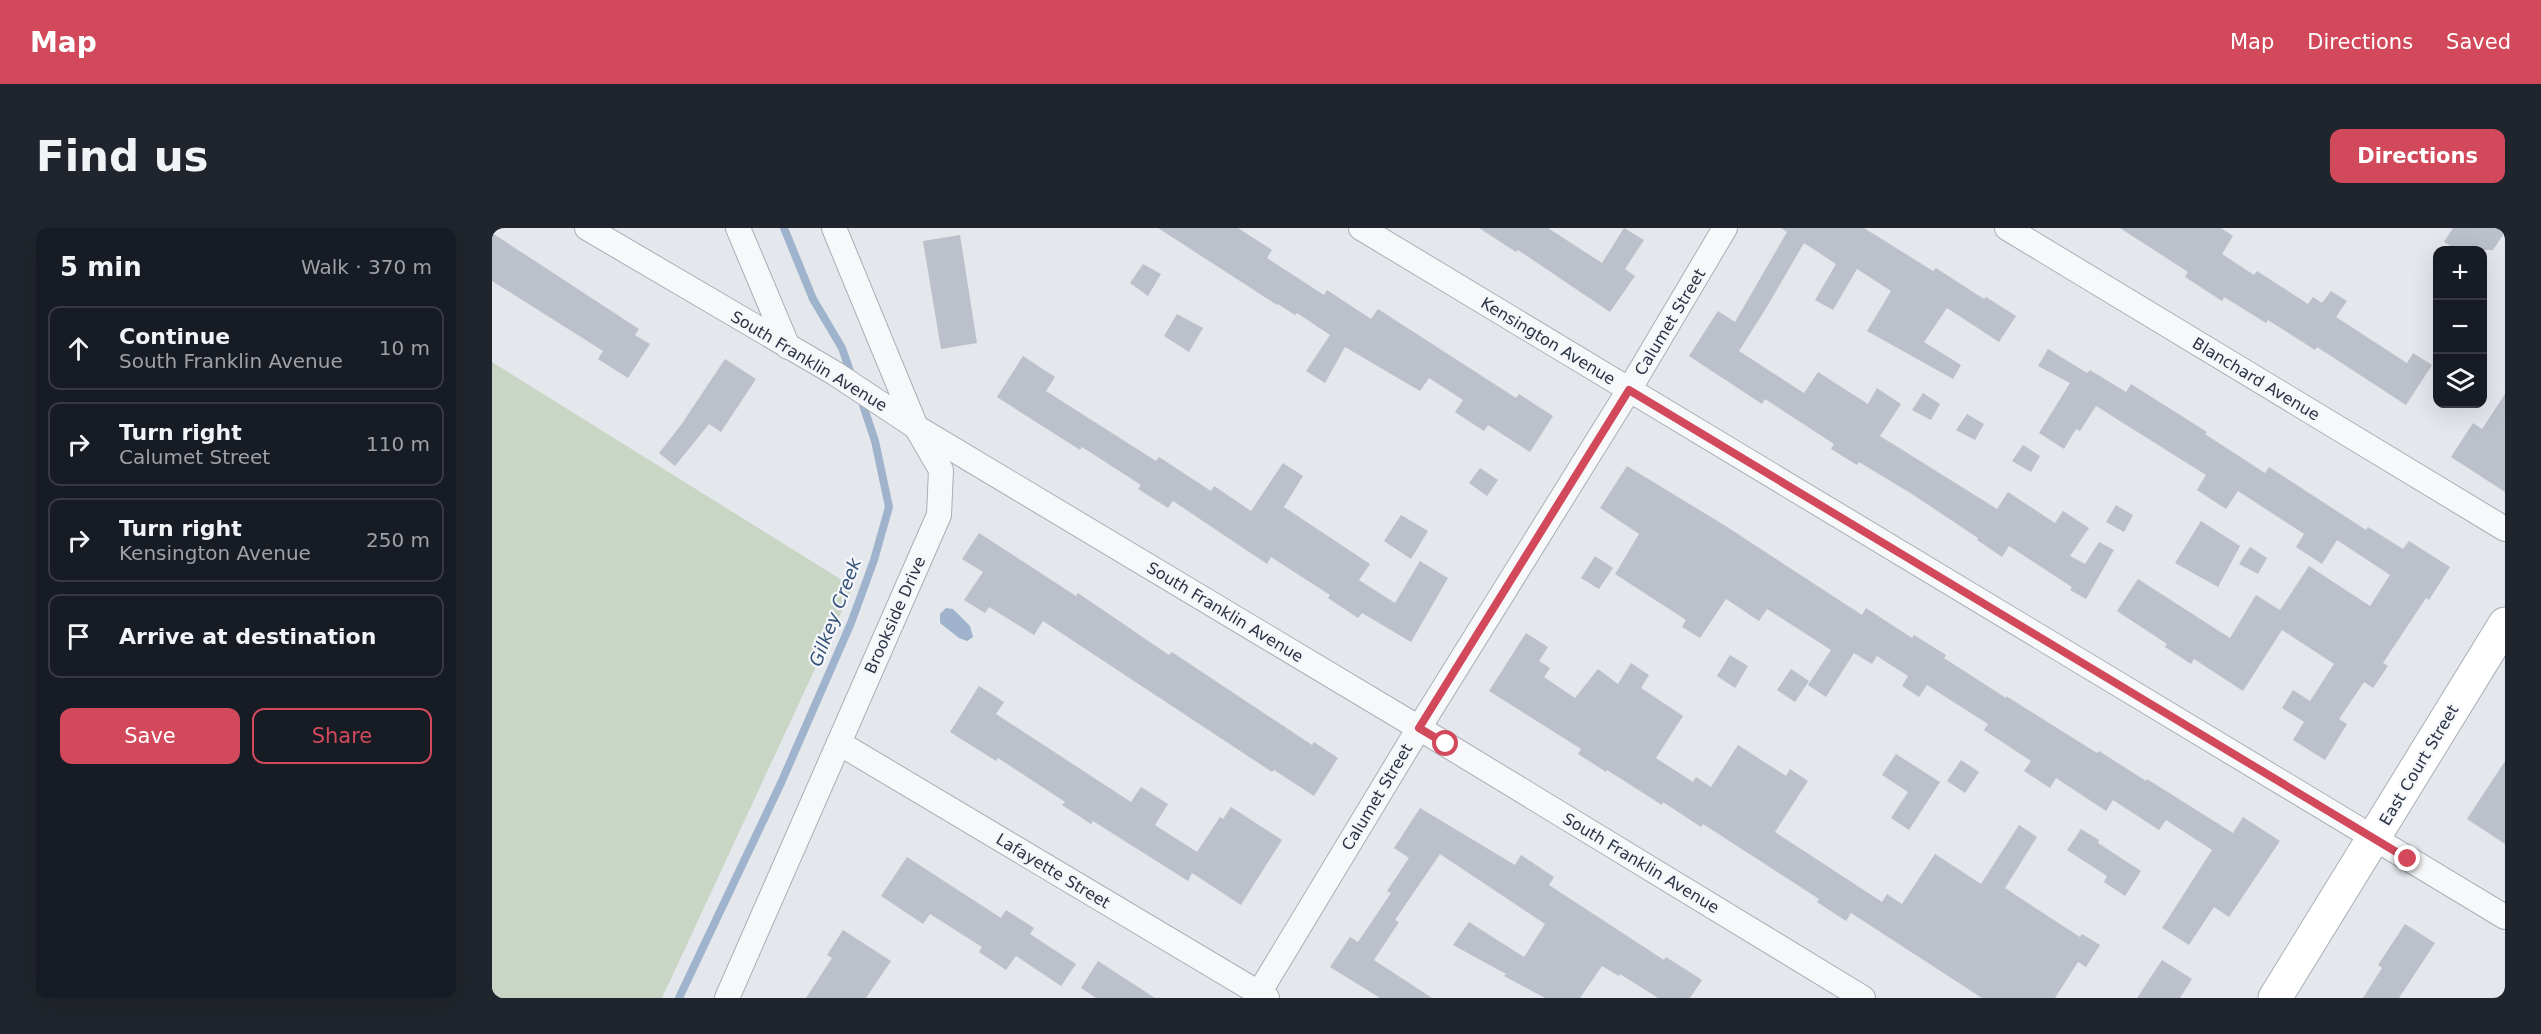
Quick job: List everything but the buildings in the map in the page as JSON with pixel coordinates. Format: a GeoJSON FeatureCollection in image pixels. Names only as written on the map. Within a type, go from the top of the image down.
{"type":"FeatureCollection","features":[{"type":"Feature","properties":{"kind":"main road","name":"East Court Street"},"geometry":{"type":"LineString","coordinates":[[2276,998],[2505,624]]}},
{"type":"Feature","properties":{"kind":"street","name":"South Franklin Avenue"},"geometry":{"type":"LineString","coordinates":[[587,228],[788,348],[836,374],[916,426],[1863,998]]}},
{"type":"Feature","properties":{"kind":"street"},"geometry":{"type":"LineString","coordinates":[[738,228],[788,348]]}},
{"type":"Feature","properties":{"kind":"street","name":"Brookside Drive"},"geometry":{"type":"LineString","coordinates":[[727,998],[939,515],[940,470],[916,426],[834,228]]}},
{"type":"Feature","properties":{"kind":"street","name":"Kensington Avenue"},"geometry":{"type":"LineString","coordinates":[[1361,228],[2505,917]]}},
{"type":"Feature","properties":{"kind":"street","name":"Calumet Street"},"geometry":{"type":"LineString","coordinates":[[1261,996],[1419,728],[1629,390],[1725,228]]}},
{"type":"Feature","properties":{"kind":"street","name":"Blanchard Avenue"},"geometry":{"type":"LineString","coordinates":[[2007,228],[2505,529]]}},
{"type":"Feature","properties":{"kind":"street","name":"Lafayette Street"},"geometry":{"type":"LineString","coordinates":[[839,743],[1261,996]]}},
{"type":"Feature","properties":{"kind":"green space"},"geometry":{"type":"Polygon","coordinates":[[[492,362],[853,587],[662,998],[492,998],[492,362]]]}},
{"type":"Feature","properties":{"kind":"water"},"geometry":{"type":"Polygon","coordinates":[[[946,608],[953,609],[970,626],[973,637],[967,641],[959,638],[940,623],[940,614],[946,608]]]}},
{"type":"Feature","properties":{"kind":"waterway","name":"Gilkey Creek"},"geometry":{"type":"LineString","coordinates":[[784,228],[813,299],[842,348],[852,377]]}},
{"type":"Feature","properties":{"kind":"waterway","name":"Gilkey Creek"},"geometry":{"type":"LineString","coordinates":[[679,998],[781,783],[851,623],[874,560],[889,507],[875,441],[860,396]]}},
{"type":"Feature","properties":{"kind":"route"},"geometry":{"type":"LineString","coordinates":[[1446,744],[1419,728],[1629,390],[2408,859]]}}]}
